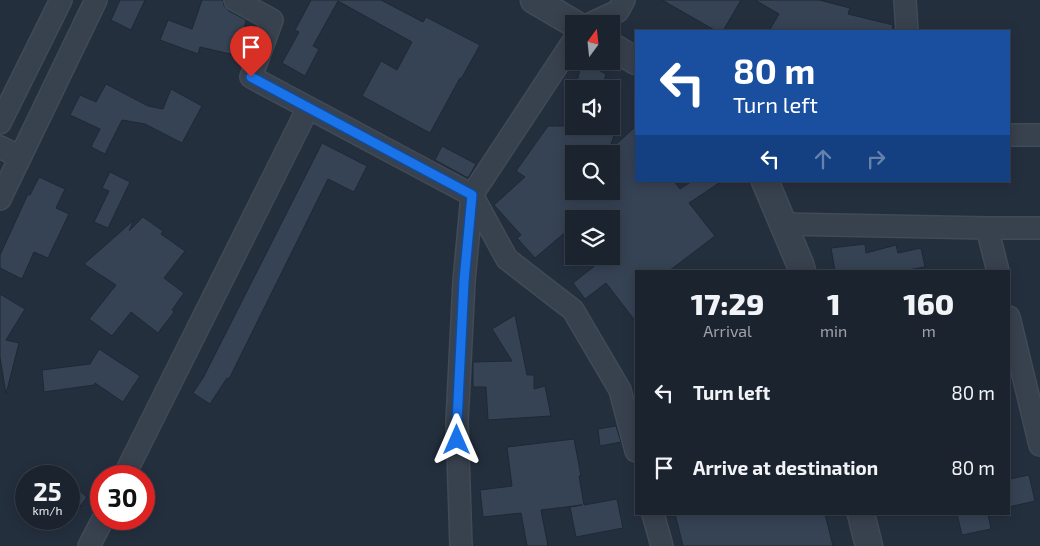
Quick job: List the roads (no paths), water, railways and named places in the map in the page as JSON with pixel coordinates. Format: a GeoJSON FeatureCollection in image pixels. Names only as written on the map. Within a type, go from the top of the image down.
{"type":"FeatureCollection","features":[{"type":"Feature","properties":{"kind":"street"},"geometry":{"type":"LineString","coordinates":[[0,123],[61,0]]}},
{"type":"Feature","properties":{"kind":"street"},"geometry":{"type":"LineString","coordinates":[[0,199],[96,0]]}},
{"type":"Feature","properties":{"kind":"street"},"geometry":{"type":"LineString","coordinates":[[235,0],[272,20],[251,77],[472,195],[507,259],[573,310],[620,390],[635,447]]}},
{"type":"Feature","properties":{"kind":"street"},"geometry":{"type":"LineString","coordinates":[[534,0],[565,18]]}},
{"type":"Feature","properties":{"kind":"street"},"geometry":{"type":"LineString","coordinates":[[609,15],[618,11],[624,0]]}},
{"type":"Feature","properties":{"kind":"street"},"geometry":{"type":"LineString","coordinates":[[905,0],[907,30]]}},
{"type":"Feature","properties":{"kind":"street"},"geometry":{"type":"LineString","coordinates":[[620,51],[635,60]]}},
{"type":"Feature","properties":{"kind":"street"},"geometry":{"type":"LineString","coordinates":[[461,546],[457,422],[464,281],[472,195],[565,54]]}},
{"type":"Feature","properties":{"kind":"street"},"geometry":{"type":"LineString","coordinates":[[130,465],[308,108]]}},
{"type":"Feature","properties":{"kind":"street"},"geometry":{"type":"LineString","coordinates":[[1010,135],[1040,135]]}},
{"type":"Feature","properties":{"kind":"street"},"geometry":{"type":"LineString","coordinates":[[0,146],[20,157]]}},
{"type":"Feature","properties":{"kind":"street"},"geometry":{"type":"LineString","coordinates":[[765,182],[802,270]]}},
{"type":"Feature","properties":{"kind":"street"},"geometry":{"type":"LineString","coordinates":[[783,224],[1040,228]]}},
{"type":"Feature","properties":{"kind":"street"},"geometry":{"type":"LineString","coordinates":[[987,228],[998,270]]}},
{"type":"Feature","properties":{"kind":"street"},"geometry":{"type":"LineString","coordinates":[[1010,321],[1040,445]]}},
{"type":"Feature","properties":{"kind":"street"},"geometry":{"type":"LineString","coordinates":[[653,515],[662,546]]}},
{"type":"Feature","properties":{"kind":"street"},"geometry":{"type":"LineString","coordinates":[[861,515],[869,546]]}},
{"type":"Feature","properties":{"kind":"street"},"geometry":{"type":"LineString","coordinates":[[89,546],[97,530]]}}]}
